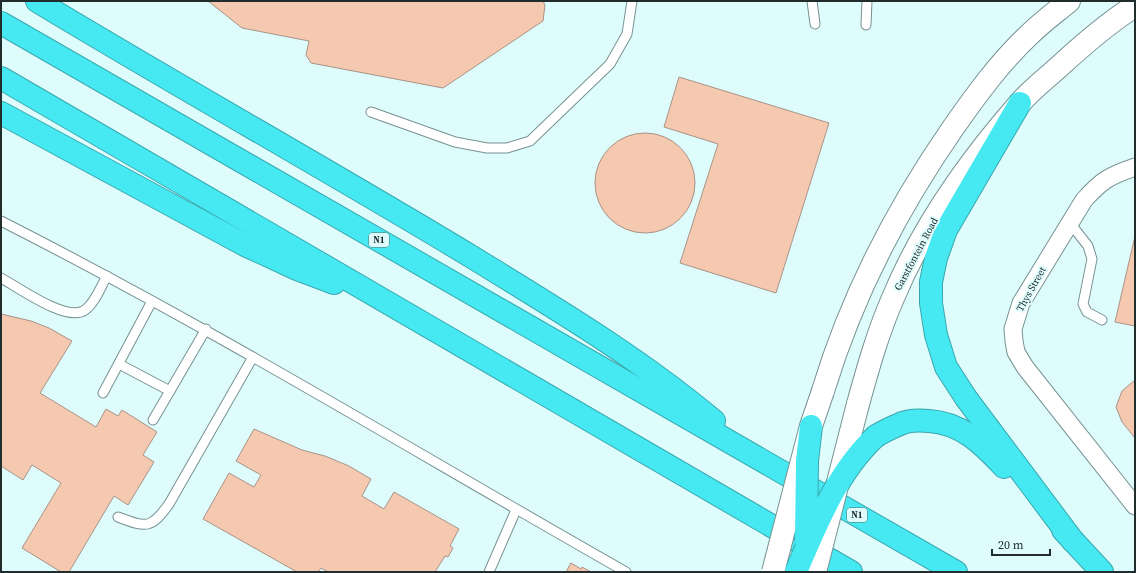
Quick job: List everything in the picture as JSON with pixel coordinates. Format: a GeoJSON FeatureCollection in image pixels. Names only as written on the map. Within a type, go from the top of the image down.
{"type":"FeatureCollection","features":[{"type":"Feature","properties":{"kind":"highway"},"geometry":{"type":"LineString","coordinates":[[37,1],[354,185],[580,325],[676,389],[757,458]]}},
{"type":"Feature","properties":{"kind":"highway","name":"N1"},"geometry":{"type":"LineString","coordinates":[[1,23],[956,572]]}},
{"type":"Feature","properties":{"kind":"highway"},"geometry":{"type":"LineString","coordinates":[[1,78],[851,572]]}},
{"type":"Feature","properties":{"kind":"highway"},"geometry":{"type":"LineString","coordinates":[[1020,103],[946,230],[936,258],[931,282],[931,303],[936,335],[946,367],[966,398],[1073,541]]}},
{"type":"Feature","properties":{"kind":"highway"},"geometry":{"type":"LineString","coordinates":[[1,113],[245,245],[297,269],[392,304]]}},
{"type":"Feature","properties":{"kind":"highway"},"geometry":{"type":"LineString","coordinates":[[796,572],[806,547],[839,482],[861,450],[876,436],[899,424],[917,420],[948,424],[961,429],[976,439],[992,454],[1102,572]]}},
{"type":"Feature","properties":{"kind":"highway"},"geometry":{"type":"LineString","coordinates":[[809,572],[806,547],[807,461],[811,426]]}},
{"type":"Feature","properties":{"kind":"main road"},"geometry":{"type":"LineString","coordinates":[[773,572],[811,426],[832,360],[865,279],[890,228],[926,168],[976,95],[1030,34],[1069,1]]}},
{"type":"Feature","properties":{"kind":"main road","name":"Garstfontein Road"},"geometry":{"type":"LineString","coordinates":[[815,572],[870,361],[893,298],[927,229],[972,163],[1020,103],[1083,45],[1135,6]]}},
{"type":"Feature","properties":{"kind":"street","name":"Thys Street"},"geometry":{"type":"LineString","coordinates":[[1135,167],[1109,176],[1084,200],[1021,302],[1013,329],[1016,352],[1025,367],[1135,506]]}},
{"type":"Feature","properties":{"kind":"lane"},"geometry":{"type":"LineString","coordinates":[[371,112],[455,142],[487,148],[507,148],[530,140],[610,64],[627,34],[632,1]]}},
{"type":"Feature","properties":{"kind":"lane"},"geometry":{"type":"LineString","coordinates":[[812,1],[815,24]]}},
{"type":"Feature","properties":{"kind":"lane"},"geometry":{"type":"LineString","coordinates":[[866,25],[867,1]]}},
{"type":"Feature","properties":{"kind":"lane"},"geometry":{"type":"LineString","coordinates":[[1,221],[107,276],[206,330],[626,572]]}},
{"type":"Feature","properties":{"kind":"lane"},"geometry":{"type":"LineString","coordinates":[[1070,223],[1088,246],[1092,260],[1083,304],[1087,312],[1102,320]]}},
{"type":"Feature","properties":{"kind":"lane"},"geometry":{"type":"LineString","coordinates":[[1,278],[56,309],[74,312],[85,310],[107,276]]}},
{"type":"Feature","properties":{"kind":"lane"},"geometry":{"type":"LineString","coordinates":[[103,393],[152,300]]}},
{"type":"Feature","properties":{"kind":"lane"},"geometry":{"type":"LineString","coordinates":[[153,420],[206,330]]}},
{"type":"Feature","properties":{"kind":"lane"},"geometry":{"type":"LineString","coordinates":[[118,517],[140,525],[148,526],[158,519],[173,497],[253,357]]}},
{"type":"Feature","properties":{"kind":"lane"},"geometry":{"type":"LineString","coordinates":[[119,364],[170,391]]}},
{"type":"Feature","properties":{"kind":"lane"},"geometry":{"type":"LineString","coordinates":[[489,572],[516,510]]}},
{"type":"Feature","properties":{"kind":"building"},"geometry":{"type":"Polygon","coordinates":[[[208,1],[543,1],[545,5],[543,21],[443,88],[311,63],[306,55],[309,41],[242,28],[208,1]]]}},
{"type":"Feature","properties":{"kind":"building"},"geometry":{"type":"Polygon","coordinates":[[[679,77],[829,123],[776,293],[680,263],[718,144],[664,127],[679,77]]]}},
{"type":"Feature","properties":{"kind":"building"},"geometry":{"type":"Polygon","coordinates":[[[645,133],[655,134],[673,141],[687,155],[694,173],[694,193],[687,211],[673,225],[655,232],[645,233],[635,232],[617,225],[603,211],[596,193],[595,183],[596,173],[603,155],[617,141],[635,134],[645,133]]]}},
{"type":"Feature","properties":{"kind":"building"},"geometry":{"type":"Polygon","coordinates":[[[1135,236],[1135,326],[1115,322],[1135,236]]]}},
{"type":"Feature","properties":{"kind":"building"},"geometry":{"type":"Polygon","coordinates":[[[1,314],[31,321],[49,328],[72,341],[40,393],[96,427],[106,409],[118,416],[122,410],[157,432],[143,455],[154,462],[128,505],[114,496],[69,572],[61,572],[22,548],[61,483],[32,465],[23,480],[1,466],[1,314]]]}},
{"type":"Feature","properties":{"kind":"building"},"geometry":{"type":"Polygon","coordinates":[[[1135,380],[1135,438],[1122,422],[1116,407],[1122,391],[1135,380]]]}},
{"type":"Feature","properties":{"kind":"building"},"geometry":{"type":"Polygon","coordinates":[[[254,429],[302,450],[325,456],[349,466],[371,479],[362,496],[384,509],[394,492],[459,529],[450,546],[453,548],[448,557],[445,556],[435,572],[328,572],[321,568],[318,572],[297,572],[203,519],[229,473],[254,487],[261,475],[236,461],[254,429]]]}},
{"type":"Feature","properties":{"kind":"building"},"geometry":{"type":"Polygon","coordinates":[[[571,563],[581,569],[582,567],[591,572],[566,572],[571,563]]]}}]}
